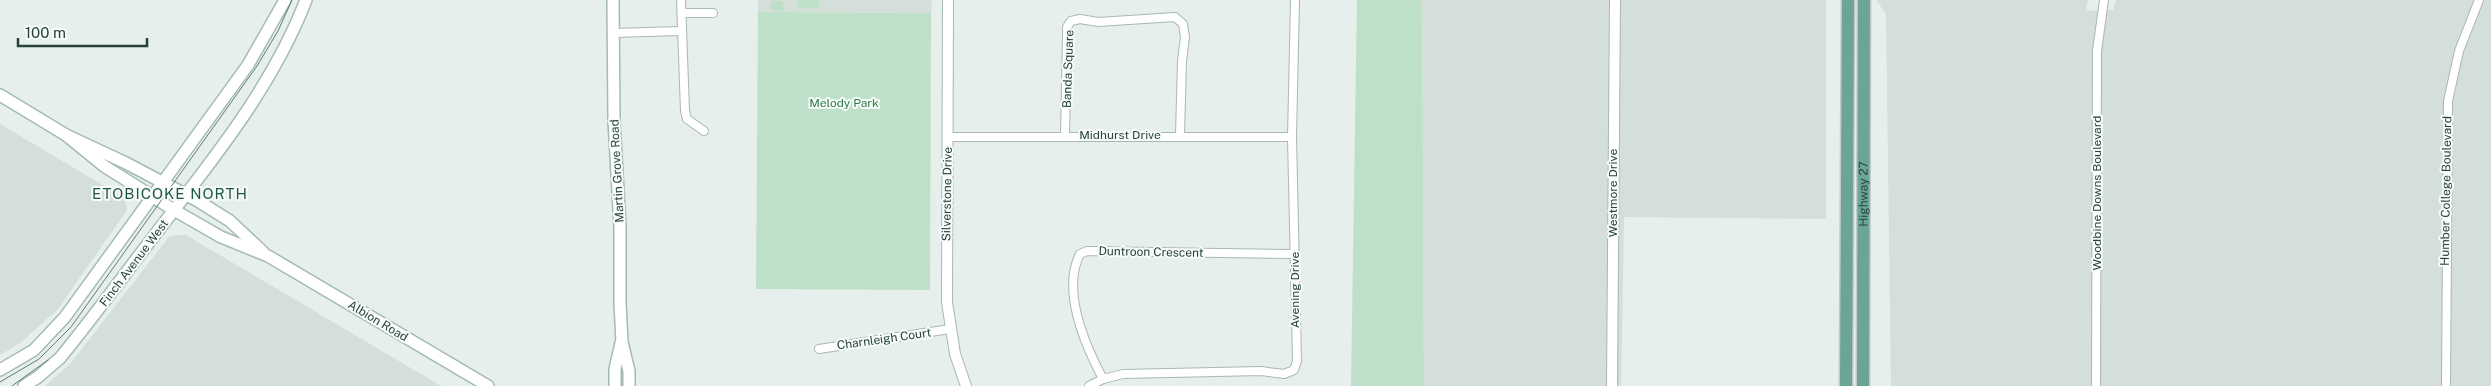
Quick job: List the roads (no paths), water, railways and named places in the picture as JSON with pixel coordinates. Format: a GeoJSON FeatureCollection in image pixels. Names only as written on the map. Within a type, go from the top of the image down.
{"type":"FeatureCollection","features":[{"type":"Feature","properties":{"kind":"main road","name":"Finch Avenue West"},"geometry":{"type":"LineString","coordinates":[[0,370],[34,350],[65,317],[248,65],[285,0]]}},
{"type":"Feature","properties":{"kind":"main road","name":"Finch Avenue West"},"geometry":{"type":"LineString","coordinates":[[24,386],[60,358],[186,196],[269,78],[283,54],[306,0]]}},
{"type":"Feature","properties":{"kind":"main road","name":"Martin Grove Road"},"geometry":{"type":"LineString","coordinates":[[613,0],[622,342],[629,371],[629,386]]}},
{"type":"Feature","properties":{"kind":"main road","name":"Highway 27"},"geometry":{"type":"LineString","coordinates":[[1846,386],[1848,0]]}},
{"type":"Feature","properties":{"kind":"main road","name":"Highway 27"},"geometry":{"type":"LineString","coordinates":[[1863,386],[1864,0]]}},
{"type":"Feature","properties":{"kind":"main road","name":"Albion Road"},"geometry":{"type":"LineString","coordinates":[[0,95],[66,135],[126,163],[230,221],[268,256]]}},
{"type":"Feature","properties":{"kind":"main road","name":"Albion Road"},"geometry":{"type":"LineString","coordinates":[[66,135],[104,166],[174,210],[221,237],[268,256],[488,386]]}},
{"type":"Feature","properties":{"kind":"main road","name":"Martin Grove Road"},"geometry":{"type":"LineString","coordinates":[[615,386],[615,369],[622,342]]}},
{"type":"Feature","properties":{"kind":"street"},"geometry":{"type":"LineString","coordinates":[[681,0],[685,111],[687,119],[704,131]]}},
{"type":"Feature","properties":{"kind":"street","name":"Silverstone Drive"},"geometry":{"type":"LineString","coordinates":[[948,0],[947,302],[957,362],[966,386]]}},
{"type":"Feature","properties":{"kind":"street","name":"Avening Drive"},"geometry":{"type":"LineString","coordinates":[[1089,386],[1103,379],[1123,374],[1261,371],[1284,374],[1294,370],[1297,361],[1292,137],[1296,0]]}},
{"type":"Feature","properties":{"kind":"street","name":"Westmore Drive"},"geometry":{"type":"LineString","coordinates":[[1612,386],[1615,0]]}},
{"type":"Feature","properties":{"kind":"street","name":"Woodbine Downs Boulevard"},"geometry":{"type":"LineString","coordinates":[[2096,386],[2097,52],[2104,0]]}},
{"type":"Feature","properties":{"kind":"street","name":"Humber College Boulevard"},"geometry":{"type":"LineString","coordinates":[[2446,386],[2448,101],[2459,51],[2479,0]]}},
{"type":"Feature","properties":{"kind":"street"},"geometry":{"type":"LineString","coordinates":[[682,13],[713,13]]}},
{"type":"Feature","properties":{"kind":"street","name":"Banda Square"},"geometry":{"type":"LineString","coordinates":[[1065,135],[1067,36],[1071,21],[1080,19],[1098,22],[1174,17],[1183,24],[1185,37],[1182,61],[1180,135]]}},
{"type":"Feature","properties":{"kind":"street"},"geometry":{"type":"LineString","coordinates":[[613,33],[681,31]]}},
{"type":"Feature","properties":{"kind":"street","name":"Midhurst Drive"},"geometry":{"type":"LineString","coordinates":[[948,137],[1065,135],[1292,137]]}},
{"type":"Feature","properties":{"kind":"street","name":"Duntroon Crescent"},"geometry":{"type":"LineString","coordinates":[[1103,379],[1083,339],[1077,316],[1074,286],[1075,263],[1080,254],[1100,251],[1295,254]]}},
{"type":"Feature","properties":{"kind":"street","name":"Charnleigh Court"},"geometry":{"type":"LineString","coordinates":[[819,348],[950,329]]}},
{"type":"Feature","properties":{"kind":"tram line"},"geometry":{"type":"LineString","coordinates":[[0,382],[39,359],[71,327],[257,66],[278,31],[292,0]]}},
{"type":"Feature","properties":{"kind":"tram line"},"geometry":{"type":"LineString","coordinates":[[12,386],[48,360]]}},
{"type":"Feature","properties":{"kind":"district","name":"ETOBICOKE NORTH"},"geometry":{"type":"Point","coordinates":[170,193]}},
{"type":"Feature","properties":{"kind":"park label","name":"Melody Park"},"geometry":{"type":"Point","coordinates":[844,103]}}]}
